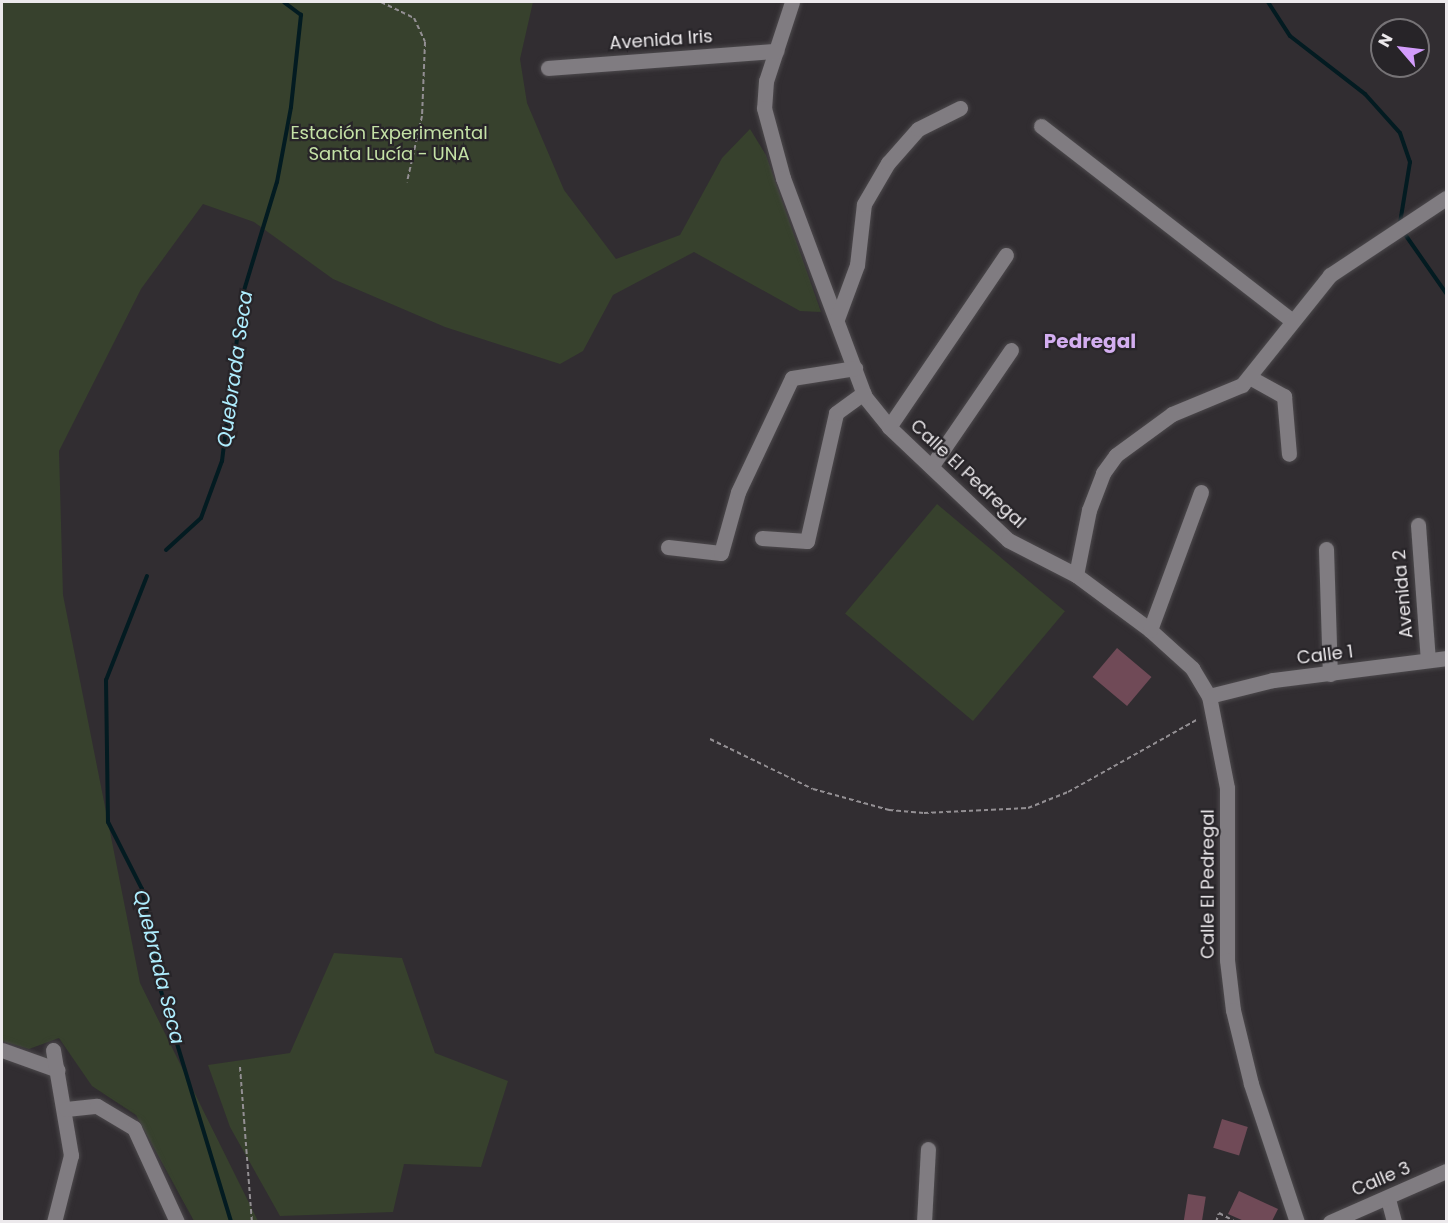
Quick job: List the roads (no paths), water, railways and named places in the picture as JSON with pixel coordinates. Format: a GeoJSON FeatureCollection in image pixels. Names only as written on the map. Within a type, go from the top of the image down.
{"type":"FeatureCollection","features":[{"type":"Feature","properties":{"kind":"street","name":"Calle El Pedregal"},"geometry":{"type":"LineString","coordinates":[[792,2],[776,51],[764,108],[783,178],[864,393],[889,427],[933,464],[1008,540],[1076,574],[1150,630],[1192,668],[1209,696],[1227,788],[1227,960],[1233,1010],[1251,1084],[1297,1221]]}},
{"type":"Feature","properties":{"kind":"street","name":"Avenida Iris"},"geometry":{"type":"LineString","coordinates":[[548,68],[776,51]]}},
{"type":"Feature","properties":{"kind":"street"},"geometry":{"type":"LineString","coordinates":[[837,319],[856,265],[864,204],[876,184],[918,129],[960,108]]}},
{"type":"Feature","properties":{"kind":"street"},"geometry":{"type":"LineString","coordinates":[[1041,126],[1290,319]]}},
{"type":"Feature","properties":{"kind":"street"},"geometry":{"type":"LineString","coordinates":[[1076,574],[1089,510],[1102,473],[1116,455],[1172,414],[1251,378],[1290,319],[1330,275],[1446,198]]}},
{"type":"Feature","properties":{"kind":"street"},"geometry":{"type":"LineString","coordinates":[[889,427],[1006,255]]}},
{"type":"Feature","properties":{"kind":"street"},"geometry":{"type":"LineString","coordinates":[[933,464],[1011,350]]}},
{"type":"Feature","properties":{"kind":"street"},"geometry":{"type":"LineString","coordinates":[[668,547],[721,554],[738,492],[792,378],[855,368]]}},
{"type":"Feature","properties":{"kind":"street"},"geometry":{"type":"LineString","coordinates":[[1251,378],[1284,396],[1289,454]]}},
{"type":"Feature","properties":{"kind":"street"},"geometry":{"type":"LineString","coordinates":[[762,538],[807,541],[836,413],[864,393]]}},
{"type":"Feature","properties":{"kind":"street"},"geometry":{"type":"LineString","coordinates":[[1150,630],[1201,492]]}},
{"type":"Feature","properties":{"kind":"street","name":"Avenida 2"},"geometry":{"type":"LineString","coordinates":[[1418,525],[1428,660]]}},
{"type":"Feature","properties":{"kind":"street"},"geometry":{"type":"LineString","coordinates":[[1326,549],[1330,674]]}},
{"type":"Feature","properties":{"kind":"street","name":"Calle 1"},"geometry":{"type":"LineString","coordinates":[[1209,696],[1330,674],[1446,658]]}},
{"type":"Feature","properties":{"kind":"street"},"geometry":{"type":"LineString","coordinates":[[2,1050],[58,1070]]}},
{"type":"Feature","properties":{"kind":"street"},"geometry":{"type":"LineString","coordinates":[[53,1050],[66,1109],[71,1155],[54,1221]]}},
{"type":"Feature","properties":{"kind":"street"},"geometry":{"type":"LineString","coordinates":[[66,1109],[97,1106],[134,1128],[177,1221]]}},
{"type":"Feature","properties":{"kind":"street"},"geometry":{"type":"LineString","coordinates":[[924,1221],[928,1149]]}},
{"type":"Feature","properties":{"kind":"street","name":"Calle 3"},"geometry":{"type":"LineString","coordinates":[[1330,1221],[1388,1199],[1446,1171]]}},
{"type":"Feature","properties":{"kind":"street"},"geometry":{"type":"LineString","coordinates":[[1388,1199],[1394,1221]]}},
{"type":"Feature","properties":{"kind":"waterway","name":"Quebrada Seca"},"geometry":{"type":"LineString","coordinates":[[166,550],[201,518],[222,461],[242,297],[277,182],[291,107],[301,15],[284,2]]}},
{"type":"Feature","properties":{"kind":"waterway"},"geometry":{"type":"LineString","coordinates":[[1268,2],[1290,36],[1365,94],[1400,133],[1410,162],[1400,223]]}},
{"type":"Feature","properties":{"kind":"waterway"},"geometry":{"type":"LineString","coordinates":[[1402,230],[1446,293]]}},
{"type":"Feature","properties":{"kind":"waterway","name":"Quebrada Seca"},"geometry":{"type":"LineString","coordinates":[[147,576],[106,680],[108,822],[142,889],[161,991],[231,1222]]}},
{"type":"Feature","properties":{"kind":"district","name":"Pedregal"},"geometry":{"type":"Point","coordinates":[1090,341]}},
{"type":"Feature","properties":{"kind":"park label","name":"Estación Experimental Santa Lucía - UNA"},"geometry":{"type":"Point","coordinates":[389,144]}}]}
